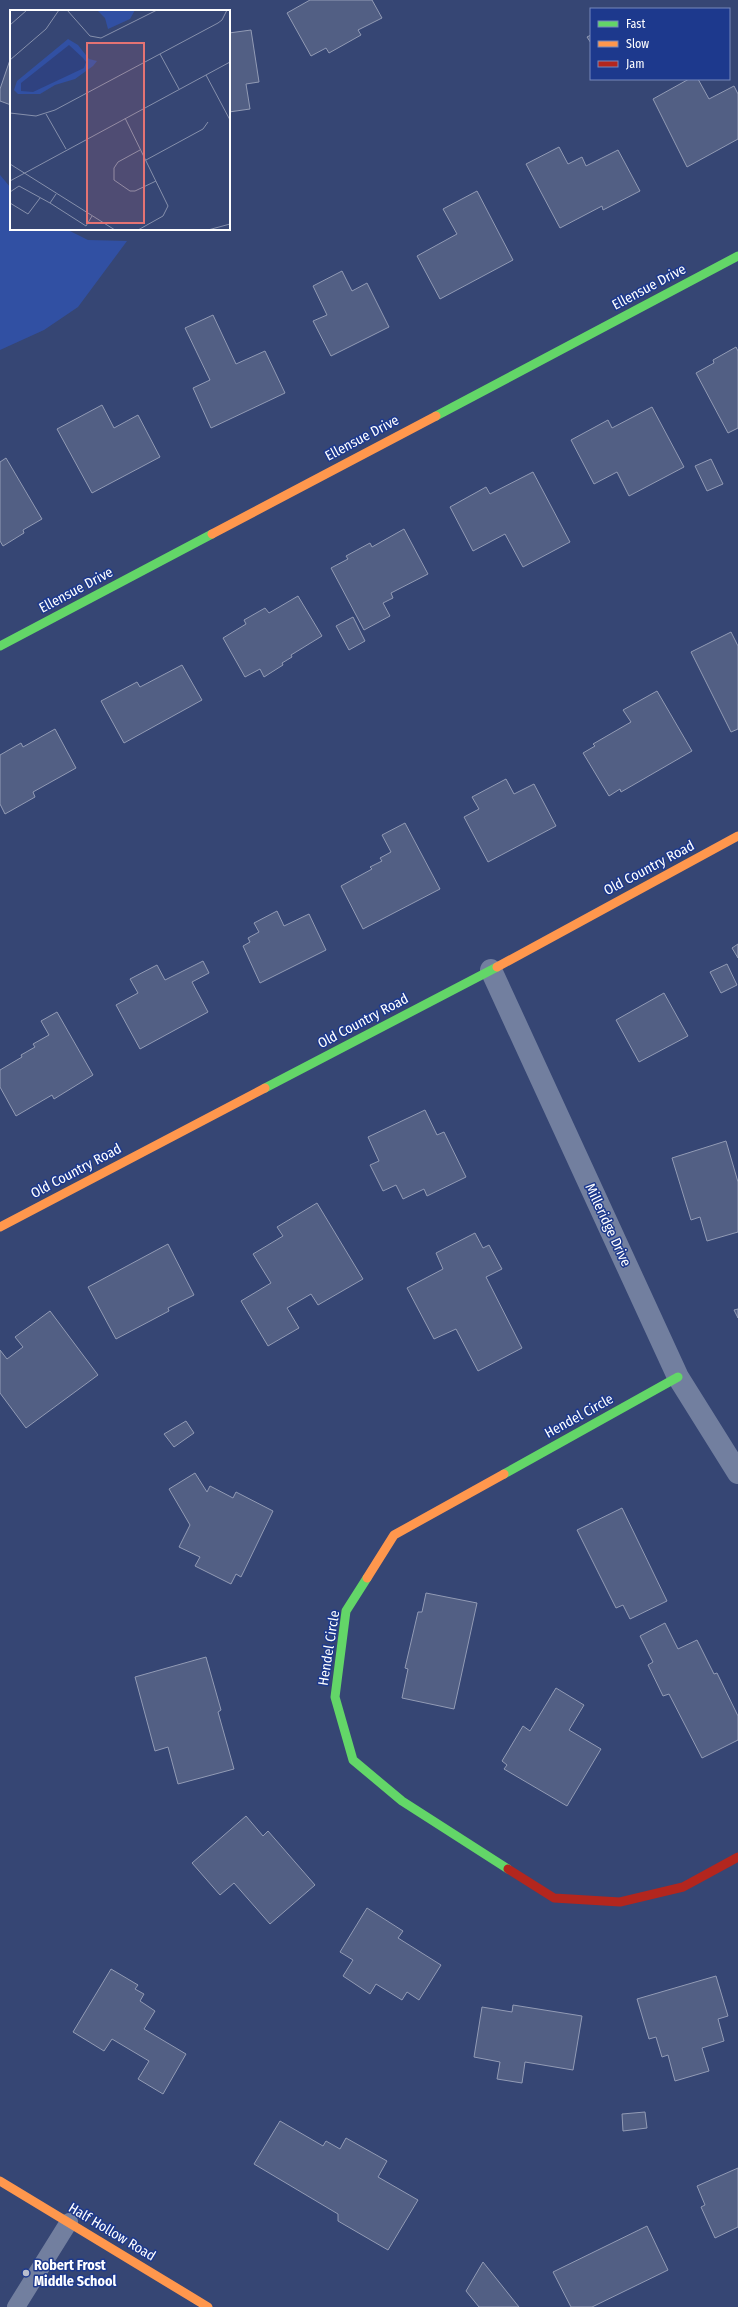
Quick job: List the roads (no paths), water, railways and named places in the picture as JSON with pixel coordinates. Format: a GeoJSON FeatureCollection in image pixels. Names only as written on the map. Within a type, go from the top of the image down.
{"type":"FeatureCollection","features":[{"type":"Feature","properties":{"kind":"street","name":"Ellensue Drive"},"geometry":{"type":"LineString","coordinates":[[0,646],[738,256]]}},
{"type":"Feature","properties":{"kind":"street","name":"Old Country Road"},"geometry":{"type":"LineString","coordinates":[[0,1227],[491,970],[738,836]]}},
{"type":"Feature","properties":{"kind":"street","name":"Milleridge Drive"},"geometry":{"type":"LineString","coordinates":[[491,970],[678,1377],[738,1473]]}},
{"type":"Feature","properties":{"kind":"street","name":"Hendel Circle"},"geometry":{"type":"LineString","coordinates":[[678,1377],[394,1535],[346,1611],[335,1697],[353,1760],[402,1801],[554,1898],[620,1902],[682,1887],[738,1857]]}},
{"type":"Feature","properties":{"kind":"street","name":"Half Hollow Road"},"geometry":{"type":"LineString","coordinates":[[0,2180],[208,2307]]}},
{"type":"Feature","properties":{"kind":"lane"},"geometry":{"type":"LineString","coordinates":[[16,2307],[69,2222]]}},
{"type":"Feature","properties":{"kind":"place","name":"Robert Frost Middle School"},"geometry":{"type":"Point","coordinates":[26,2273]}}]}
